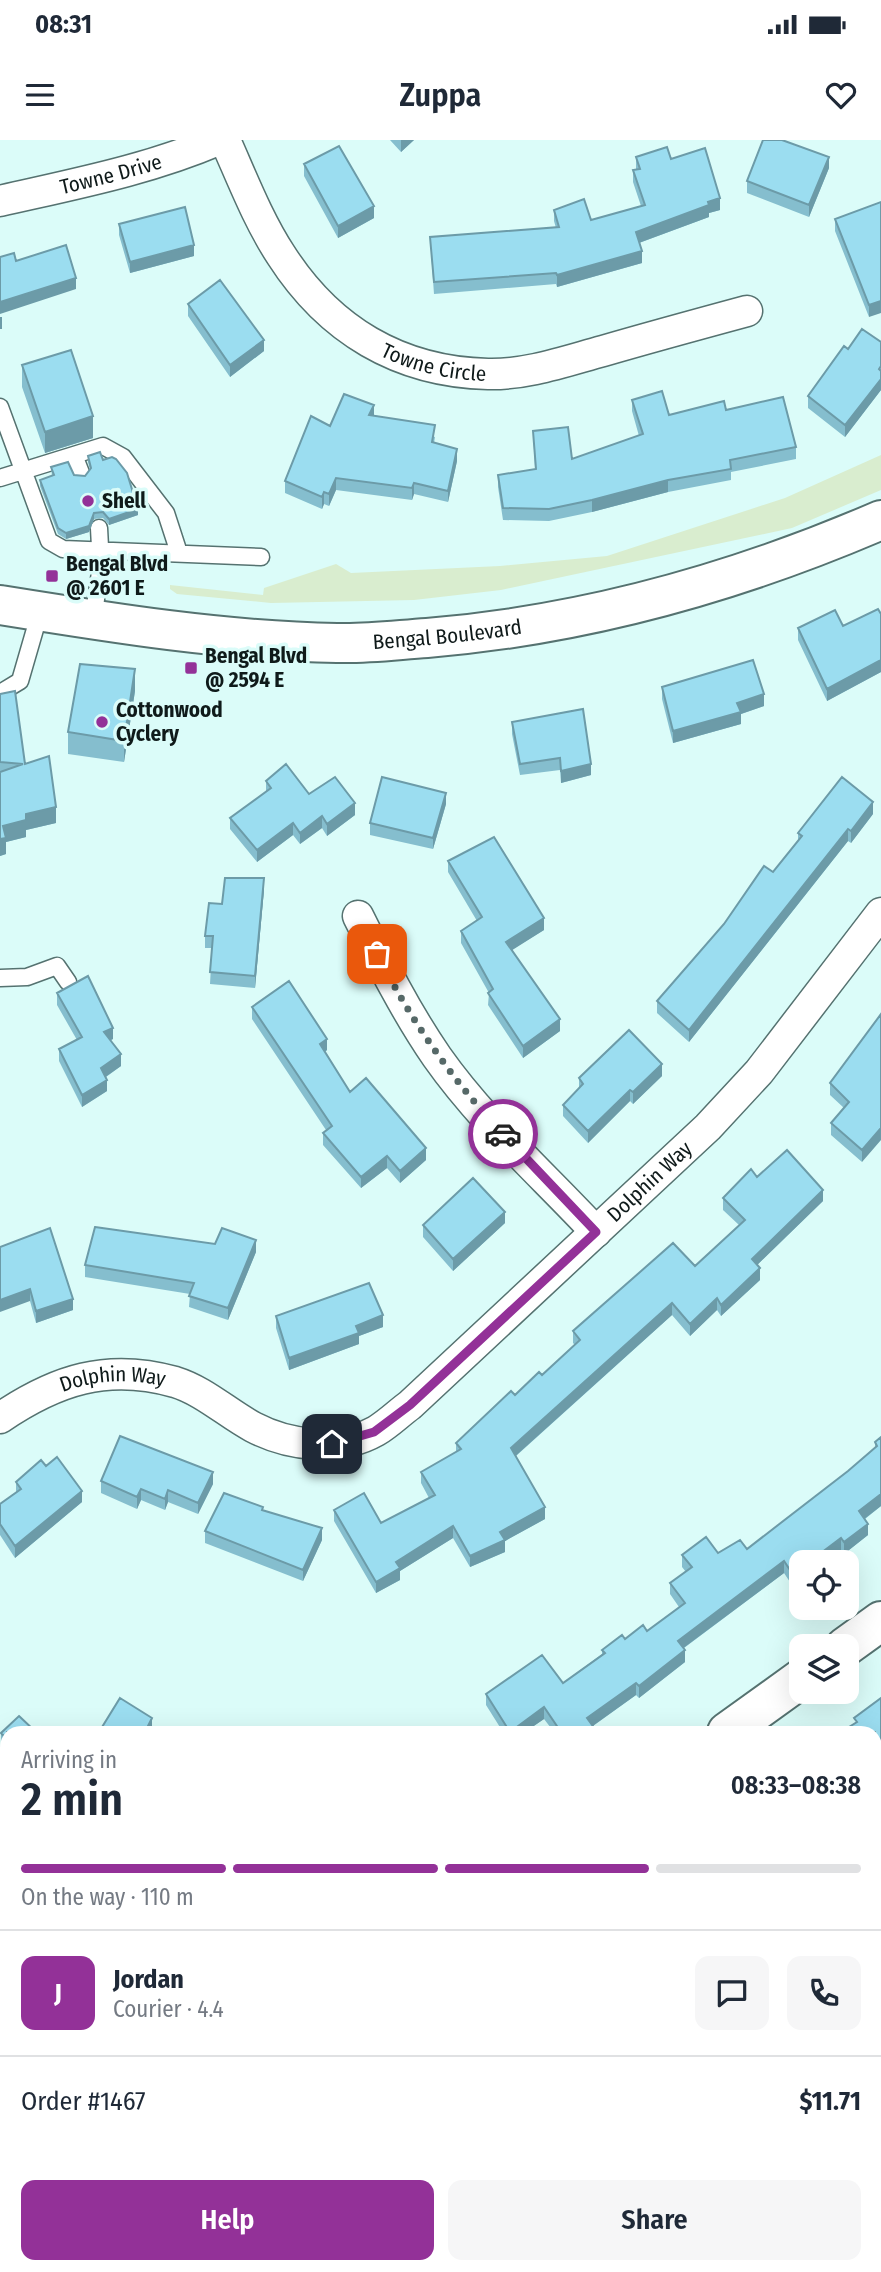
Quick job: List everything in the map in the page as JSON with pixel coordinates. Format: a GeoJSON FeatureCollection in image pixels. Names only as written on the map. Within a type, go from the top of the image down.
{"type":"FeatureCollection","features":[{"type":"Feature","properties":{"kind":"main road","name":"Bengal Boulevard"},"geometry":{"type":"LineString","coordinates":[[0,605],[174,632],[280,642],[341,643],[485,633],[556,623],[687,592],[764,567],[881,520]]}},
{"type":"Feature","properties":{"kind":"main road"},"geometry":{"type":"LineString","coordinates":[[859,1637],[881,1621]]}},
{"type":"Feature","properties":{"kind":"main road"},"geometry":{"type":"LineString","coordinates":[[735,1726],[789,1687]]}},
{"type":"Feature","properties":{"kind":"street","name":"Towne Drive"},"geometry":{"type":"LineString","coordinates":[[0,201],[124,173],[180,157],[218,140]]}},
{"type":"Feature","properties":{"kind":"street","name":"Towne Circle"},"geometry":{"type":"LineString","coordinates":[[225,140],[280,254],[312,297],[351,332],[395,356],[442,370],[490,374],[539,369],[747,311]]}},
{"type":"Feature","properties":{"kind":"street","name":"Dolphin Way"},"geometry":{"type":"LineString","coordinates":[[0,1418],[37,1393],[83,1377],[132,1374],[177,1383],[253,1427],[292,1443],[332,1444],[374,1432],[410,1405],[709,1126],[759,1072],[881,913]]}},
{"type":"Feature","properties":{"kind":"street"},"geometry":{"type":"LineString","coordinates":[[358,916],[396,992],[438,1058],[490,1121],[596,1232]]}},
{"type":"Feature","properties":{"kind":"lane"},"geometry":{"type":"LineString","coordinates":[[0,407],[21,471],[49,541],[63,549],[261,557]]}},
{"type":"Feature","properties":{"kind":"lane"},"geometry":{"type":"LineString","coordinates":[[0,478],[103,446],[123,457],[166,513],[179,553]]}},
{"type":"Feature","properties":{"kind":"lane"},"geometry":{"type":"LineString","coordinates":[[74,455],[81,473]]}},
{"type":"Feature","properties":{"kind":"lane"},"geometry":{"type":"LineString","coordinates":[[93,619],[101,549],[99,528]]}},
{"type":"Feature","properties":{"kind":"lane"},"geometry":{"type":"LineString","coordinates":[[0,693],[20,681],[40,612]]}},
{"type":"Feature","properties":{"kind":"lane"},"geometry":{"type":"LineString","coordinates":[[0,978],[27,977],[57,966],[68,982]]}},
{"type":"Feature","properties":{"kind":"green space"},"geometry":{"type":"Polygon","coordinates":[[[881,455],[881,490],[792,528],[501,590],[414,600],[271,603],[177,594],[170,589],[170,585],[263,595],[264,588],[336,564],[351,573],[500,566],[607,556],[785,498],[881,455]]]}},
{"type":"Feature","properties":{"kind":"building"},"geometry":{"type":"Polygon","coordinates":[[[763,140],[782,140],[829,157],[809,205],[747,181],[763,140]]]}},
{"type":"Feature","properties":{"kind":"building"},"geometry":{"type":"Polygon","coordinates":[[[339,146],[374,206],[338,226],[304,164],[339,146]]]}},
{"type":"Feature","properties":{"kind":"building"},"geometry":{"type":"Polygon","coordinates":[[[667,147],[671,159],[705,148],[720,198],[708,202],[709,205],[636,232],[642,251],[557,275],[434,282],[430,237],[559,227],[554,210],[584,199],[591,220],[645,205],[633,170],[640,169],[636,157],[667,147]]]}},
{"type":"Feature","properties":{"kind":"building"},"geometry":{"type":"Polygon","coordinates":[[[881,202],[881,301],[869,305],[835,219],[881,202]]]}},
{"type":"Feature","properties":{"kind":"building"},"geometry":{"type":"Polygon","coordinates":[[[185,207],[194,245],[130,262],[119,224],[185,207]]]}},
{"type":"Feature","properties":{"kind":"building"},"geometry":{"type":"Polygon","coordinates":[[[66,245],[76,278],[0,302],[0,257],[14,253],[16,261],[66,245]]]}},
{"type":"Feature","properties":{"kind":"building"},"geometry":{"type":"Polygon","coordinates":[[[220,280],[264,340],[230,365],[188,304],[220,280]]]}},
{"type":"Feature","properties":{"kind":"building"},"geometry":{"type":"Polygon","coordinates":[[[862,329],[881,342],[881,379],[845,425],[808,396],[844,346],[848,349],[862,329]]]}},
{"type":"Feature","properties":{"kind":"building"},"geometry":{"type":"Polygon","coordinates":[[[71,350],[93,416],[45,432],[22,365],[71,350]]]}},
{"type":"Feature","properties":{"kind":"building"},"geometry":{"type":"Polygon","coordinates":[[[662,391],[669,415],[724,401],[726,410],[783,397],[796,447],[730,460],[731,469],[668,480],[549,509],[503,508],[498,475],[536,469],[533,431],[568,427],[572,459],[643,434],[632,400],[662,391]]]}},
{"type":"Feature","properties":{"kind":"building"},"geometry":{"type":"Polygon","coordinates":[[[344,394],[374,405],[369,415],[435,425],[432,442],[457,449],[448,491],[414,483],[412,488],[336,478],[329,494],[324,492],[322,497],[285,481],[311,416],[330,426],[344,394]]]}},
{"type":"Feature","properties":{"kind":"building","name":"Shell"},"geometry":{"type":"Polygon","coordinates":[[[100,452],[103,460],[112,457],[116,459],[127,473],[138,509],[109,519],[103,512],[94,513],[89,526],[66,533],[58,528],[40,480],[54,475],[51,467],[68,462],[74,475],[85,476],[91,468],[88,456],[100,452]]]}},
{"type":"Feature","properties":{"kind":"building"},"geometry":{"type":"Polygon","coordinates":[[[878,609],[881,614],[881,660],[827,689],[798,628],[835,610],[843,626],[878,609]]]}},
{"type":"Feature","properties":{"kind":"building"},"geometry":{"type":"Polygon","coordinates":[[[753,660],[764,694],[737,703],[741,712],[673,731],[662,687],[753,660]]]}},
{"type":"Feature","properties":{"kind":"building","name":"Cottonwood Cyclery"},"geometry":{"type":"Polygon","coordinates":[[[80,664],[135,669],[124,741],[68,732],[80,664]]]}},
{"type":"Feature","properties":{"kind":"building"},"geometry":{"type":"Polygon","coordinates":[[[15,691],[25,764],[49,756],[56,807],[26,814],[26,820],[3,826],[6,838],[0,839],[0,772],[23,764],[0,762],[0,694],[15,691]]]}},
{"type":"Feature","properties":{"kind":"building"},"geometry":{"type":"Polygon","coordinates":[[[583,709],[591,764],[561,771],[560,758],[520,764],[512,722],[583,709]]]}},
{"type":"Feature","properties":{"kind":"building"},"geometry":{"type":"Polygon","coordinates":[[[286,764],[309,794],[335,777],[355,803],[327,824],[322,816],[300,833],[293,823],[257,850],[230,818],[271,788],[266,781],[286,764]]]}},
{"type":"Feature","properties":{"kind":"building"},"geometry":{"type":"Polygon","coordinates":[[[382,777],[446,793],[433,838],[370,823],[382,777]]]}},
{"type":"Feature","properties":{"kind":"building"},"geometry":{"type":"Polygon","coordinates":[[[842,777],[873,802],[851,831],[848,829],[689,1030],[657,1001],[724,924],[764,866],[773,872],[802,836],[798,833],[842,777]]]}},
{"type":"Feature","properties":{"kind":"building"},"geometry":{"type":"Polygon","coordinates":[[[494,837],[544,918],[506,942],[560,1019],[523,1046],[488,993],[493,989],[461,931],[482,917],[448,861],[494,837]]]}},
{"type":"Feature","properties":{"kind":"building"},"geometry":{"type":"Polygon","coordinates":[[[225,878],[264,878],[255,976],[210,972],[213,936],[205,936],[209,903],[222,904],[225,878]]]}},
{"type":"Feature","properties":{"kind":"building"},"geometry":{"type":"Polygon","coordinates":[[[88,976],[113,1028],[104,1032],[121,1054],[101,1068],[107,1080],[82,1095],[59,1049],[82,1037],[57,993],[88,976]]]}},
{"type":"Feature","properties":{"kind":"building"},"geometry":{"type":"Polygon","coordinates":[[[289,981],[327,1039],[320,1044],[350,1092],[366,1078],[426,1148],[400,1171],[387,1156],[361,1177],[323,1133],[332,1126],[252,1007],[289,981]]]}},
{"type":"Feature","properties":{"kind":"building"},"geometry":{"type":"Polygon","coordinates":[[[881,1014],[881,1128],[862,1150],[831,1123],[849,1102],[830,1083],[881,1014]]]}},
{"type":"Feature","properties":{"kind":"building"},"geometry":{"type":"Polygon","coordinates":[[[629,1030],[662,1064],[633,1092],[630,1090],[588,1131],[563,1105],[583,1084],[579,1078],[629,1030]]]}},
{"type":"Feature","properties":{"kind":"building"},"geometry":{"type":"Polygon","coordinates":[[[787,1150],[823,1190],[752,1259],[760,1268],[721,1305],[717,1298],[690,1324],[672,1303],[511,1448],[545,1507],[500,1532],[505,1540],[470,1556],[453,1526],[396,1562],[400,1568],[376,1582],[334,1510],[364,1493],[381,1523],[435,1495],[421,1472],[461,1449],[456,1443],[511,1391],[515,1395],[539,1372],[542,1375],[580,1340],[573,1331],[673,1243],[695,1266],[745,1220],[723,1198],[751,1169],[757,1177],[787,1150]]]}},
{"type":"Feature","properties":{"kind":"building"},"geometry":{"type":"Polygon","coordinates":[[[473,1178],[505,1212],[453,1259],[423,1225],[473,1178]]]}},
{"type":"Feature","properties":{"kind":"building"},"geometry":{"type":"Polygon","coordinates":[[[95,1227],[215,1244],[222,1228],[256,1240],[228,1308],[189,1296],[194,1283],[85,1265],[95,1227]]]}},
{"type":"Feature","properties":{"kind":"building"},"geometry":{"type":"Polygon","coordinates":[[[50,1228],[73,1299],[36,1311],[30,1289],[0,1300],[0,1247],[50,1228]]]}},
{"type":"Feature","properties":{"kind":"building"},"geometry":{"type":"Polygon","coordinates":[[[369,1283],[383,1315],[356,1326],[359,1333],[289,1358],[276,1316],[369,1283]]]}},
{"type":"Feature","properties":{"kind":"building"},"geometry":{"type":"Polygon","coordinates":[[[120,1436],[213,1472],[198,1503],[168,1490],[165,1499],[141,1489],[137,1497],[101,1481],[120,1436]]]}},
{"type":"Feature","properties":{"kind":"building"},"geometry":{"type":"Polygon","coordinates":[[[881,1437],[881,1494],[859,1511],[868,1524],[844,1542],[841,1538],[825,1550],[789,1550],[789,1568],[784,1561],[678,1641],[685,1650],[639,1686],[636,1683],[587,1718],[593,1726],[557,1726],[544,1707],[518,1726],[506,1726],[486,1694],[542,1655],[563,1683],[605,1653],[602,1650],[622,1635],[625,1639],[643,1625],[647,1631],[685,1603],[670,1583],[692,1567],[682,1555],[706,1537],[718,1553],[740,1540],[747,1549],[877,1446],[875,1442],[881,1437]]]}},
{"type":"Feature","properties":{"kind":"building"},"geometry":{"type":"Polygon","coordinates":[[[57,1457],[82,1491],[15,1546],[0,1524],[0,1504],[21,1489],[16,1482],[41,1460],[46,1466],[57,1457]]]}},
{"type":"Feature","properties":{"kind":"building"},"geometry":{"type":"Polygon","coordinates":[[[224,1493],[263,1507],[262,1510],[322,1528],[303,1570],[205,1531],[224,1493]]]}},
{"type":"Feature","properties":{"kind":"building"},"geometry":{"type":"Polygon","coordinates":[[[120,1698],[152,1718],[148,1726],[103,1726],[120,1698]]]}},
{"type":"Feature","properties":{"kind":"building"},"geometry":{"type":"Polygon","coordinates":[[[881,1698],[881,1726],[851,1726],[857,1722],[854,1718],[881,1698]]]}},
{"type":"Feature","properties":{"kind":"building"},"geometry":{"type":"Polygon","coordinates":[[[19,1716],[30,1726],[8,1726],[19,1716]]]}},
{"type":"Feature","properties":{"kind":"way so far"},"geometry":{"type":"LineString","coordinates":[[377,954],[396,992],[438,1058],[503,1134]]}},
{"type":"Feature","properties":{"kind":"place","name":"Shell"},"geometry":{"type":"Point","coordinates":[88,501]}},
{"type":"Feature","properties":{"kind":"place","name":"Bengal Blvd @ 2601 E"},"geometry":{"type":"Point","coordinates":[52,576]}},
{"type":"Feature","properties":{"kind":"place","name":"Bengal Blvd @ 2594 E"},"geometry":{"type":"Point","coordinates":[191,668]}},
{"type":"Feature","properties":{"kind":"place","name":"Cottonwood Cyclery"},"geometry":{"type":"Point","coordinates":[102,722]}},
{"type":"Feature","properties":{"kind":"route"},"geometry":{"type":"LineString","coordinates":[[332,1444],[374,1432],[410,1405],[596,1232],[503,1134]]}}]}
